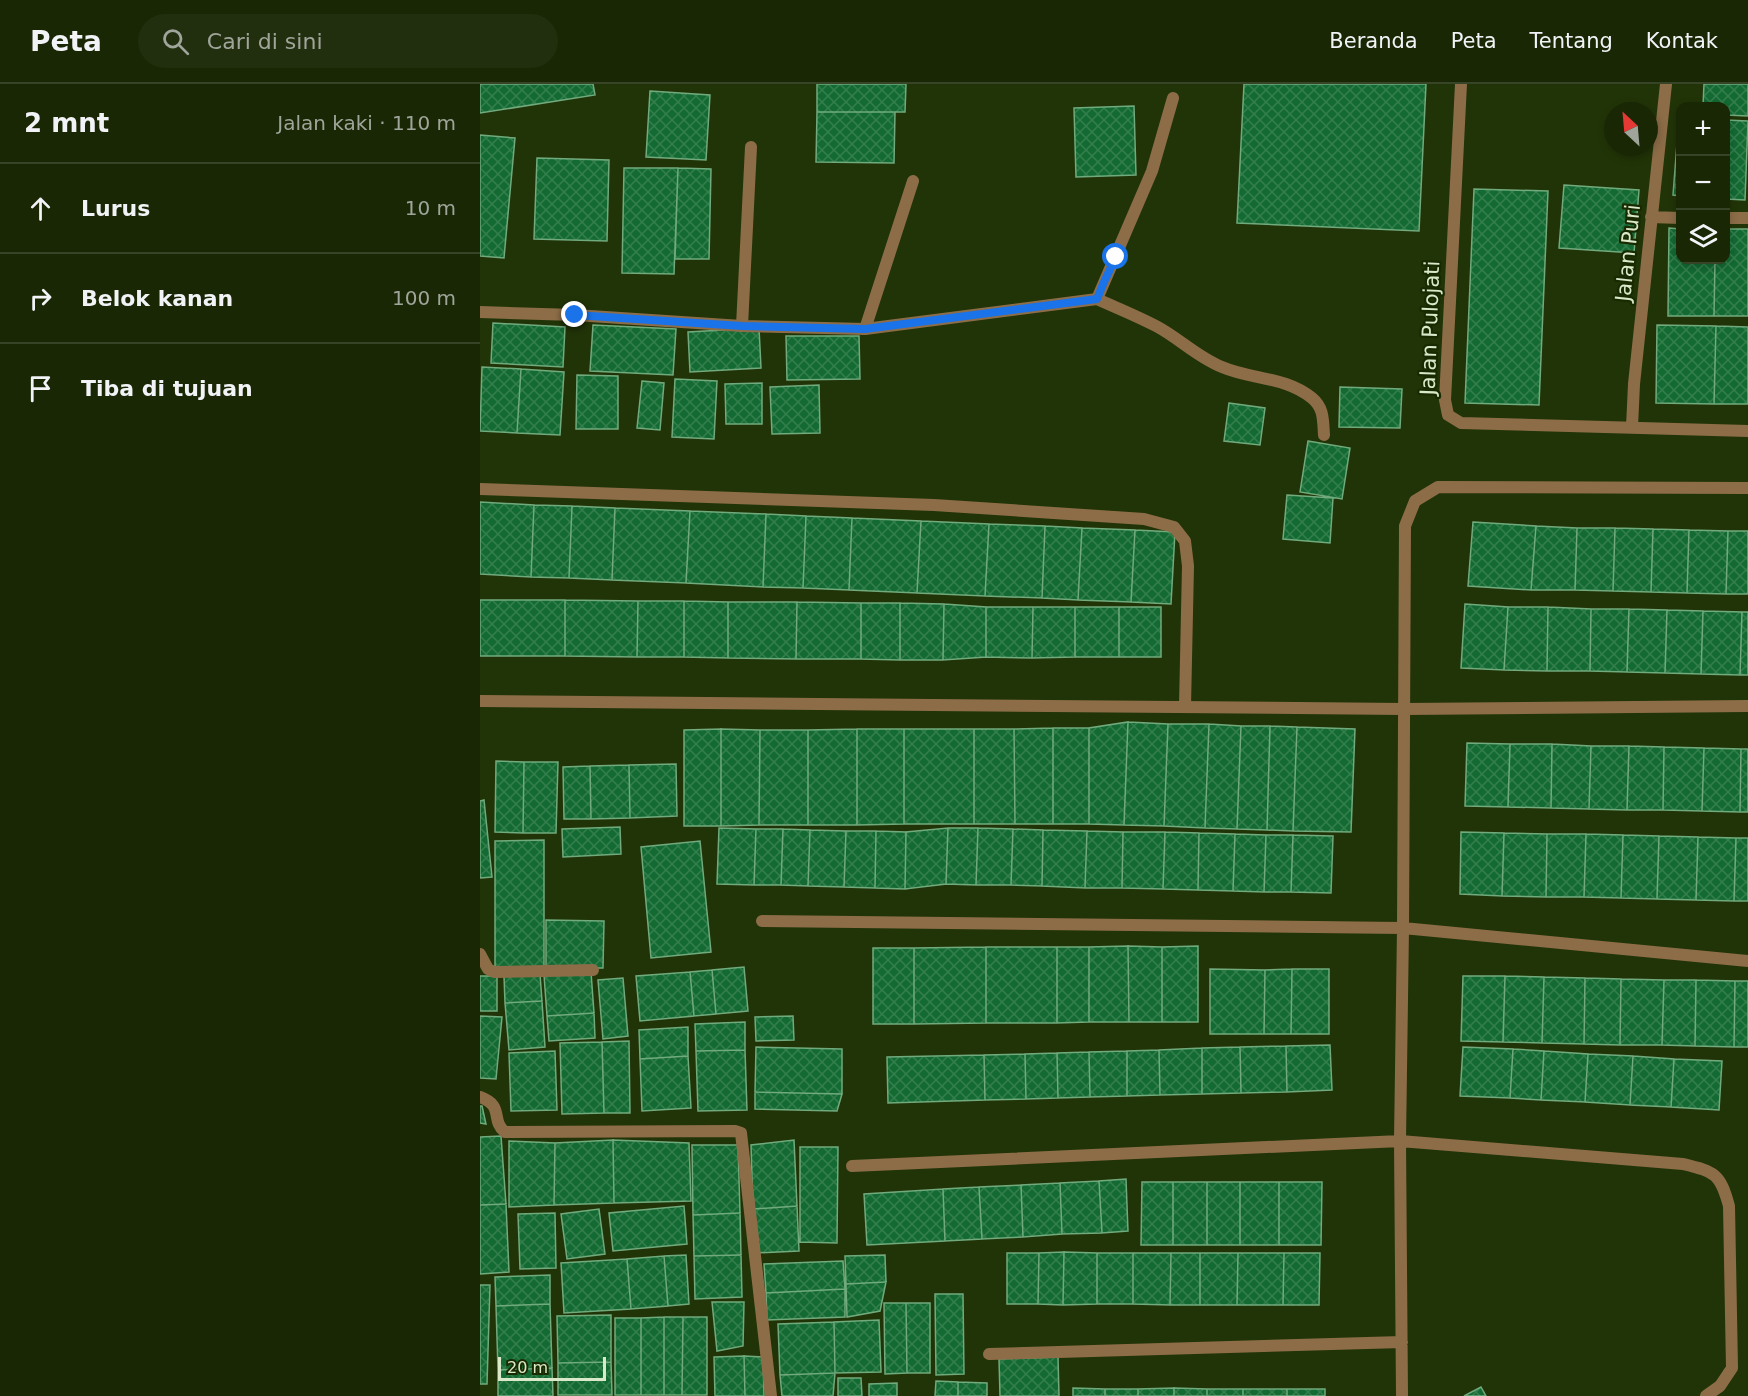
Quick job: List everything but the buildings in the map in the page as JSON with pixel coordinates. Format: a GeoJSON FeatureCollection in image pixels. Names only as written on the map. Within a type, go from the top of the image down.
{"type":"FeatureCollection","features":[{"type":"Feature","properties":{"kind":"street","name":"Jalan Pulojati"},"geometry":{"type":"LineString","coordinates":[[1461,84],[1445,400],[1448,415],[1461,423],[1748,431]]}},
{"type":"Feature","properties":{"kind":"street","name":"Jalan Puri"},"geometry":{"type":"LineString","coordinates":[[1632,427],[1666,84]]}},
{"type":"Feature","properties":{"kind":"street"},"geometry":{"type":"LineString","coordinates":[[1097,299],[1152,171],[1173,98]]}},
{"type":"Feature","properties":{"kind":"street"},"geometry":{"type":"LineString","coordinates":[[742,326],[751,147]]}},
{"type":"Feature","properties":{"kind":"street"},"geometry":{"type":"LineString","coordinates":[[865,329],[913,181]]}},
{"type":"Feature","properties":{"kind":"street"},"geometry":{"type":"LineString","coordinates":[[1651,218],[1676,218]]}},
{"type":"Feature","properties":{"kind":"street"},"geometry":{"type":"LineString","coordinates":[[1730,218],[1748,218]]}},
{"type":"Feature","properties":{"kind":"street"},"geometry":{"type":"LineString","coordinates":[[480,312],[575,315],[742,326],[865,329],[1097,299],[1157,327],[1218,366],[1248,376],[1282,381],[1294,386],[1313,399],[1323,411],[1324,435]]}},
{"type":"Feature","properties":{"kind":"street"},"geometry":{"type":"LineString","coordinates":[[1402,1396],[1400,1141],[1405,526],[1416,501],[1438,487],[1748,488]]}},
{"type":"Feature","properties":{"kind":"street"},"geometry":{"type":"LineString","coordinates":[[480,489],[934,505],[1144,519],[1174,527],[1185,541],[1188,566],[1185,706]]}},
{"type":"Feature","properties":{"kind":"street"},"geometry":{"type":"LineString","coordinates":[[480,701],[1404,709],[1748,706]]}},
{"type":"Feature","properties":{"kind":"street"},"geometry":{"type":"LineString","coordinates":[[762,921],[1403,928],[1748,961]]}},
{"type":"Feature","properties":{"kind":"street"},"geometry":{"type":"LineString","coordinates":[[480,954],[488,969],[494,972],[592,969]]}},
{"type":"Feature","properties":{"kind":"street"},"geometry":{"type":"LineString","coordinates":[[480,1097],[495,1106],[501,1129],[512,1132],[735,1131],[741,1133],[771,1396]]}},
{"type":"Feature","properties":{"kind":"street"},"geometry":{"type":"LineString","coordinates":[[852,1166],[1400,1141],[1683,1164],[1710,1170],[1723,1185],[1729,1206],[1732,1368],[1720,1386],[1706,1396]]}},
{"type":"Feature","properties":{"kind":"street"},"geometry":{"type":"LineString","coordinates":[[989,1354],[1402,1342]]}},
{"type":"Feature","properties":{"kind":"route"},"geometry":{"type":"LineString","coordinates":[[575,315],[742,326],[865,329],[1097,299],[1116,257]]}}]}
